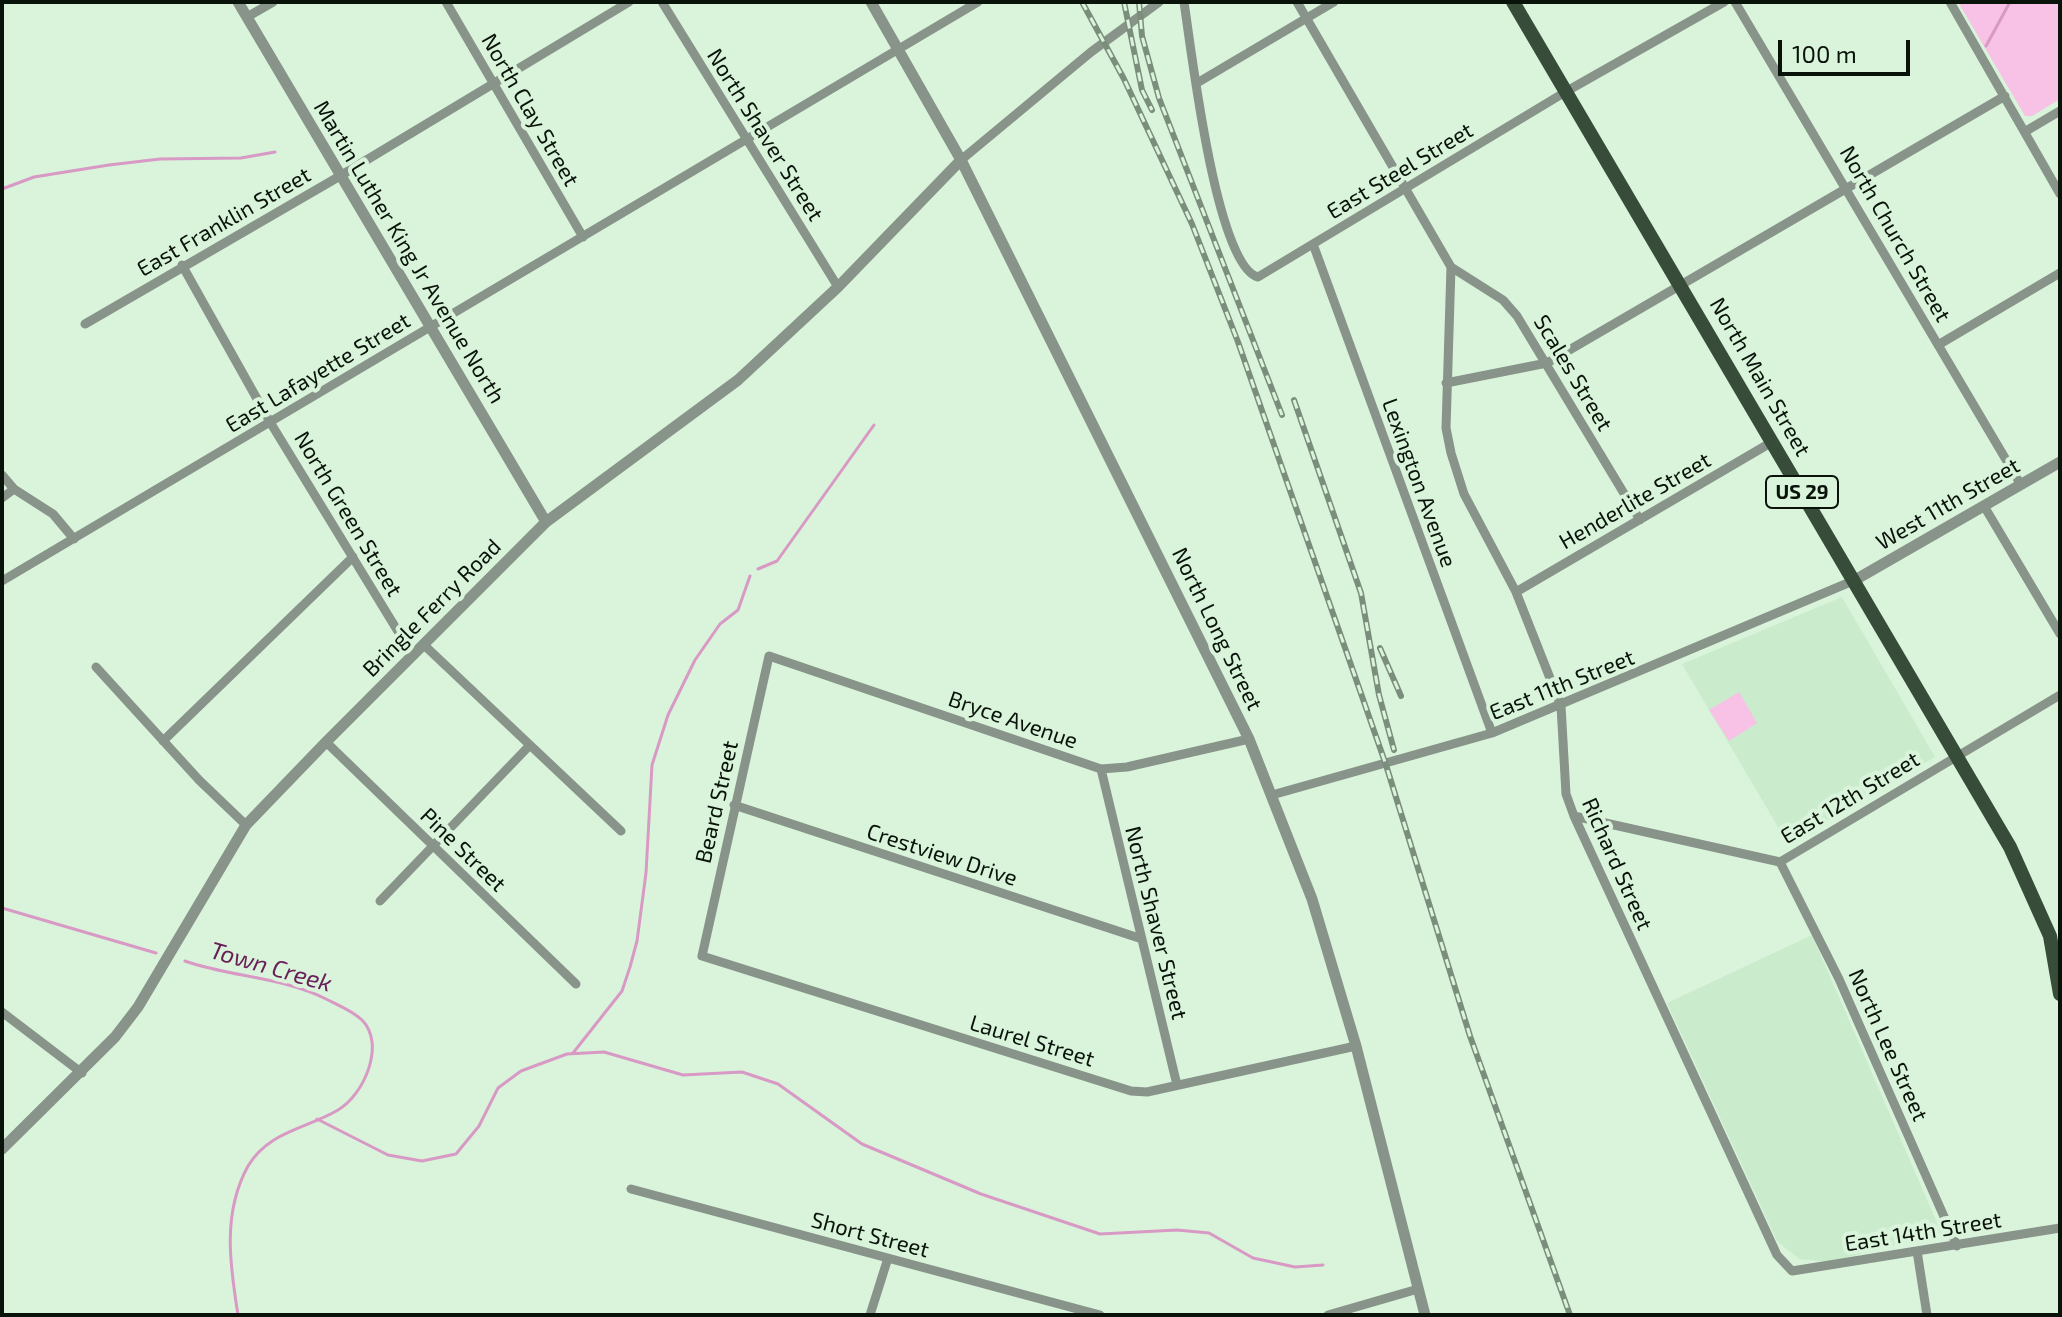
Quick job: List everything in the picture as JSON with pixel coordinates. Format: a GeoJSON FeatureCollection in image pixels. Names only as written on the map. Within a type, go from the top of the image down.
{"type":"FeatureCollection","features":[{"type":"Feature","properties":{"kind":"main road","name":"North Main Street"},"geometry":{"type":"LineString","coordinates":[[1513,2],[2010,847],[2055,933],[2060,994]]}},
{"type":"Feature","properties":{"kind":"street","name":"Martin Luther King Jr Avenue North"},"geometry":{"type":"LineString","coordinates":[[238,2],[546,522]]}},
{"type":"Feature","properties":{"kind":"street"},"geometry":{"type":"LineString","coordinates":[[247,17],[273,2]]}},
{"type":"Feature","properties":{"kind":"street","name":"North Clay Street"},"geometry":{"type":"LineString","coordinates":[[446,2],[583,237]]}},
{"type":"Feature","properties":{"kind":"street","name":"East Franklin Street"},"geometry":{"type":"LineString","coordinates":[[85,324],[340,176],[629,2]]}},
{"type":"Feature","properties":{"kind":"street","name":"North Shaver Street"},"geometry":{"type":"LineString","coordinates":[[662,2],[838,287]]}},
{"type":"Feature","properties":{"kind":"street","name":"North Long Street"},"geometry":{"type":"LineString","coordinates":[[871,2],[961,160],[1249,739],[1312,899],[1356,1046],[1425,1315]]}},
{"type":"Feature","properties":{"kind":"street","name":"East Lafayette Street"},"geometry":{"type":"LineString","coordinates":[[2,581],[978,2]]}},
{"type":"Feature","properties":{"kind":"street"},"geometry":{"type":"LineString","coordinates":[[961,160],[1159,2]]}},
{"type":"Feature","properties":{"kind":"street"},"geometry":{"type":"LineString","coordinates":[[1184,2],[1197,83],[1334,2]]}},
{"type":"Feature","properties":{"kind":"street"},"geometry":{"type":"LineString","coordinates":[[1297,2],[1451,267]]}},
{"type":"Feature","properties":{"kind":"street","name":"East Steel Street"},"geometry":{"type":"LineString","coordinates":[[1197,83],[1221,210],[1238,256],[1250,275],[1265,274],[1567,91],[1724,2]]}},
{"type":"Feature","properties":{"kind":"street","name":"North Church Street"},"geometry":{"type":"LineString","coordinates":[[1735,2],[1848,188],[2021,485]]}},
{"type":"Feature","properties":{"kind":"street"},"geometry":{"type":"LineString","coordinates":[[1950,2],[2060,194]]}},
{"type":"Feature","properties":{"kind":"street"},"geometry":{"type":"LineString","coordinates":[[1446,383],[1547,363],[2005,96]]}},
{"type":"Feature","properties":{"kind":"street"},"geometry":{"type":"LineString","coordinates":[[2026,131],[2060,111]]}},
{"type":"Feature","properties":{"kind":"street","name":"Bringle Ferry Road"},"geometry":{"type":"LineString","coordinates":[[2,1149],[82,1073],[138,1007],[246,825],[326,742],[546,522],[738,380],[838,287],[961,160]]}},
{"type":"Feature","properties":{"kind":"street","name":"Lexington Avenue"},"geometry":{"type":"LineString","coordinates":[[1313,244],[1492,733]]}},
{"type":"Feature","properties":{"kind":"street","name":"North Green Street"},"geometry":{"type":"LineString","coordinates":[[182,265],[270,422],[413,656]]}},
{"type":"Feature","properties":{"kind":"street","name":"Scales Street"},"geometry":{"type":"LineString","coordinates":[[1451,267],[1503,300],[1517,316],[1640,520]]}},
{"type":"Feature","properties":{"kind":"street","name":"Richard Street"},"geometry":{"type":"LineString","coordinates":[[1451,267],[1453,296],[1446,428],[1458,479],[1516,592],[1561,706],[1566,794],[1574,816],[1777,1255],[1792,1271]]}},
{"type":"Feature","properties":{"kind":"street"},"geometry":{"type":"LineString","coordinates":[[1938,345],[2060,273]]}},
{"type":"Feature","properties":{"kind":"street","name":"Henderlite Street"},"geometry":{"type":"LineString","coordinates":[[1516,592],[1772,442]]}},
{"type":"Feature","properties":{"kind":"street","name":"West 11th Street"},"geometry":{"type":"LineString","coordinates":[[1855,580],[2060,462]]}},
{"type":"Feature","properties":{"kind":"street"},"geometry":{"type":"LineString","coordinates":[[2,475],[14,489],[53,514],[74,539]]}},
{"type":"Feature","properties":{"kind":"street"},"geometry":{"type":"LineString","coordinates":[[2,498],[14,489]]}},
{"type":"Feature","properties":{"kind":"street"},"geometry":{"type":"LineString","coordinates":[[1984,506],[2060,634]]}},
{"type":"Feature","properties":{"kind":"street"},"geometry":{"type":"LineString","coordinates":[[163,741],[353,557]]}},
{"type":"Feature","properties":{"kind":"street","name":"East 11th Street"},"geometry":{"type":"LineString","coordinates":[[1272,795],[1492,733],[1855,580]]}},
{"type":"Feature","properties":{"kind":"street"},"geometry":{"type":"LineString","coordinates":[[424,645],[621,831]]}},
{"type":"Feature","properties":{"kind":"street","name":"Bryce Avenue"},"geometry":{"type":"LineString","coordinates":[[769,656],[1101,769],[1127,767],[1249,739]]}},
{"type":"Feature","properties":{"kind":"street","name":"Beard Street"},"geometry":{"type":"LineString","coordinates":[[702,956],[769,656]]}},
{"type":"Feature","properties":{"kind":"street"},"geometry":{"type":"LineString","coordinates":[[96,667],[246,825]]}},
{"type":"Feature","properties":{"kind":"street","name":"East 12th Street"},"geometry":{"type":"LineString","coordinates":[[1574,816],[1780,862],[2060,695]]}},
{"type":"Feature","properties":{"kind":"street","name":"Pine Street"},"geometry":{"type":"LineString","coordinates":[[326,742],[576,984]]}},
{"type":"Feature","properties":{"kind":"street"},"geometry":{"type":"LineString","coordinates":[[380,901],[530,745]]}},
{"type":"Feature","properties":{"kind":"street","name":"North Shaver Street"},"geometry":{"type":"LineString","coordinates":[[1101,769],[1139,938],[1177,1085]]}},
{"type":"Feature","properties":{"kind":"street","name":"Crestview Drive"},"geometry":{"type":"LineString","coordinates":[[734,805],[1139,938]]}},
{"type":"Feature","properties":{"kind":"street","name":"North Lee Street"},"geometry":{"type":"LineString","coordinates":[[1780,862],[1839,979],[1957,1246]]}},
{"type":"Feature","properties":{"kind":"street","name":"Laurel Street"},"geometry":{"type":"LineString","coordinates":[[702,956],[1131,1091],[1147,1092],[1356,1046]]}},
{"type":"Feature","properties":{"kind":"street"},"geometry":{"type":"LineString","coordinates":[[2,1012],[82,1073]]}},
{"type":"Feature","properties":{"kind":"street","name":"Short Street"},"geometry":{"type":"LineString","coordinates":[[631,1189],[1100,1315]]}},
{"type":"Feature","properties":{"kind":"street","name":"East 14th Street"},"geometry":{"type":"LineString","coordinates":[[1792,1271],[2060,1228]]}},
{"type":"Feature","properties":{"kind":"street"},"geometry":{"type":"LineString","coordinates":[[1917,1251],[1927,1315]]}},
{"type":"Feature","properties":{"kind":"street"},"geometry":{"type":"LineString","coordinates":[[870,1315],[888,1258]]}},
{"type":"Feature","properties":{"kind":"street"},"geometry":{"type":"LineString","coordinates":[[1328,1315],[1418,1289]]}},
{"type":"Feature","properties":{"kind":"shaded area"},"geometry":{"type":"Polygon","coordinates":[[[1958,2],[2060,2],[2060,99],[2032,116],[2025,116],[1958,2]]]}},
{"type":"Feature","properties":{"kind":"shaded area"},"geometry":{"type":"Polygon","coordinates":[[[1842,597],[1935,757],[1788,844],[1682,664],[1842,597]]]}},
{"type":"Feature","properties":{"kind":"shaded area"},"geometry":{"type":"Polygon","coordinates":[[[1739,692],[1757,723],[1729,741],[1709,710],[1739,692]]]}},
{"type":"Feature","properties":{"kind":"shaded area"},"geometry":{"type":"Polygon","coordinates":[[[1812,935],[1942,1234],[1828,1262],[1799,1259],[1777,1241],[1667,1003],[1812,935]]]}},
{"type":"Feature","properties":{"kind":"waterway"},"geometry":{"type":"LineString","coordinates":[[1986,46],[2010,2]]}},
{"type":"Feature","properties":{"kind":"waterway"},"geometry":{"type":"LineString","coordinates":[[2,189],[34,177],[109,165],[160,159],[241,158],[275,152]]}},
{"type":"Feature","properties":{"kind":"waterway"},"geometry":{"type":"LineString","coordinates":[[758,569],[777,561],[874,425]]}},
{"type":"Feature","properties":{"kind":"waterway"},"geometry":{"type":"LineString","coordinates":[[573,1053],[622,991],[630,967],[637,941],[646,873],[652,765],[668,715],[695,660],[720,624],[738,610],[750,576]]}},
{"type":"Feature","properties":{"kind":"waterway","name":"Town Creek"},"geometry":{"type":"LineString","coordinates":[[2,908],[156,953]]}},
{"type":"Feature","properties":{"kind":"waterway","name":"Town Creek"},"geometry":{"type":"LineString","coordinates":[[185,961],[309,992],[345,1008],[362,1020],[372,1042],[369,1068],[347,1103],[277,1138],[266,1145],[248,1166],[234,1202],[231,1221],[231,1258],[238,1315]]}},
{"type":"Feature","properties":{"kind":"waterway"},"geometry":{"type":"LineString","coordinates":[[317,1119],[388,1155],[422,1161],[456,1154],[479,1126],[498,1088],[521,1071],[567,1054],[604,1052],[683,1075],[742,1072],[778,1084],[862,1144],[981,1194],[1100,1234],[1177,1230],[1209,1233],[1253,1258],[1295,1267],[1323,1265]]}},
{"type":"Feature","properties":{"kind":"railway"},"geometry":{"type":"LineString","coordinates":[[1082,2],[1124,79],[1192,224],[1238,342],[1386,765],[1470,1036],[1570,1315]]}},
{"type":"Feature","properties":{"kind":"railway"},"geometry":{"type":"LineString","coordinates":[[1124,2],[1142,90],[1152,110]]}},
{"type":"Feature","properties":{"kind":"railway"},"geometry":{"type":"LineString","coordinates":[[1139,2],[1142,36],[1159,98],[1282,415]]}},
{"type":"Feature","properties":{"kind":"railway"},"geometry":{"type":"LineString","coordinates":[[1294,400],[1361,593],[1379,695],[1394,750]]}},
{"type":"Feature","properties":{"kind":"railway"},"geometry":{"type":"LineString","coordinates":[[1380,648],[1401,696]]}}]}
